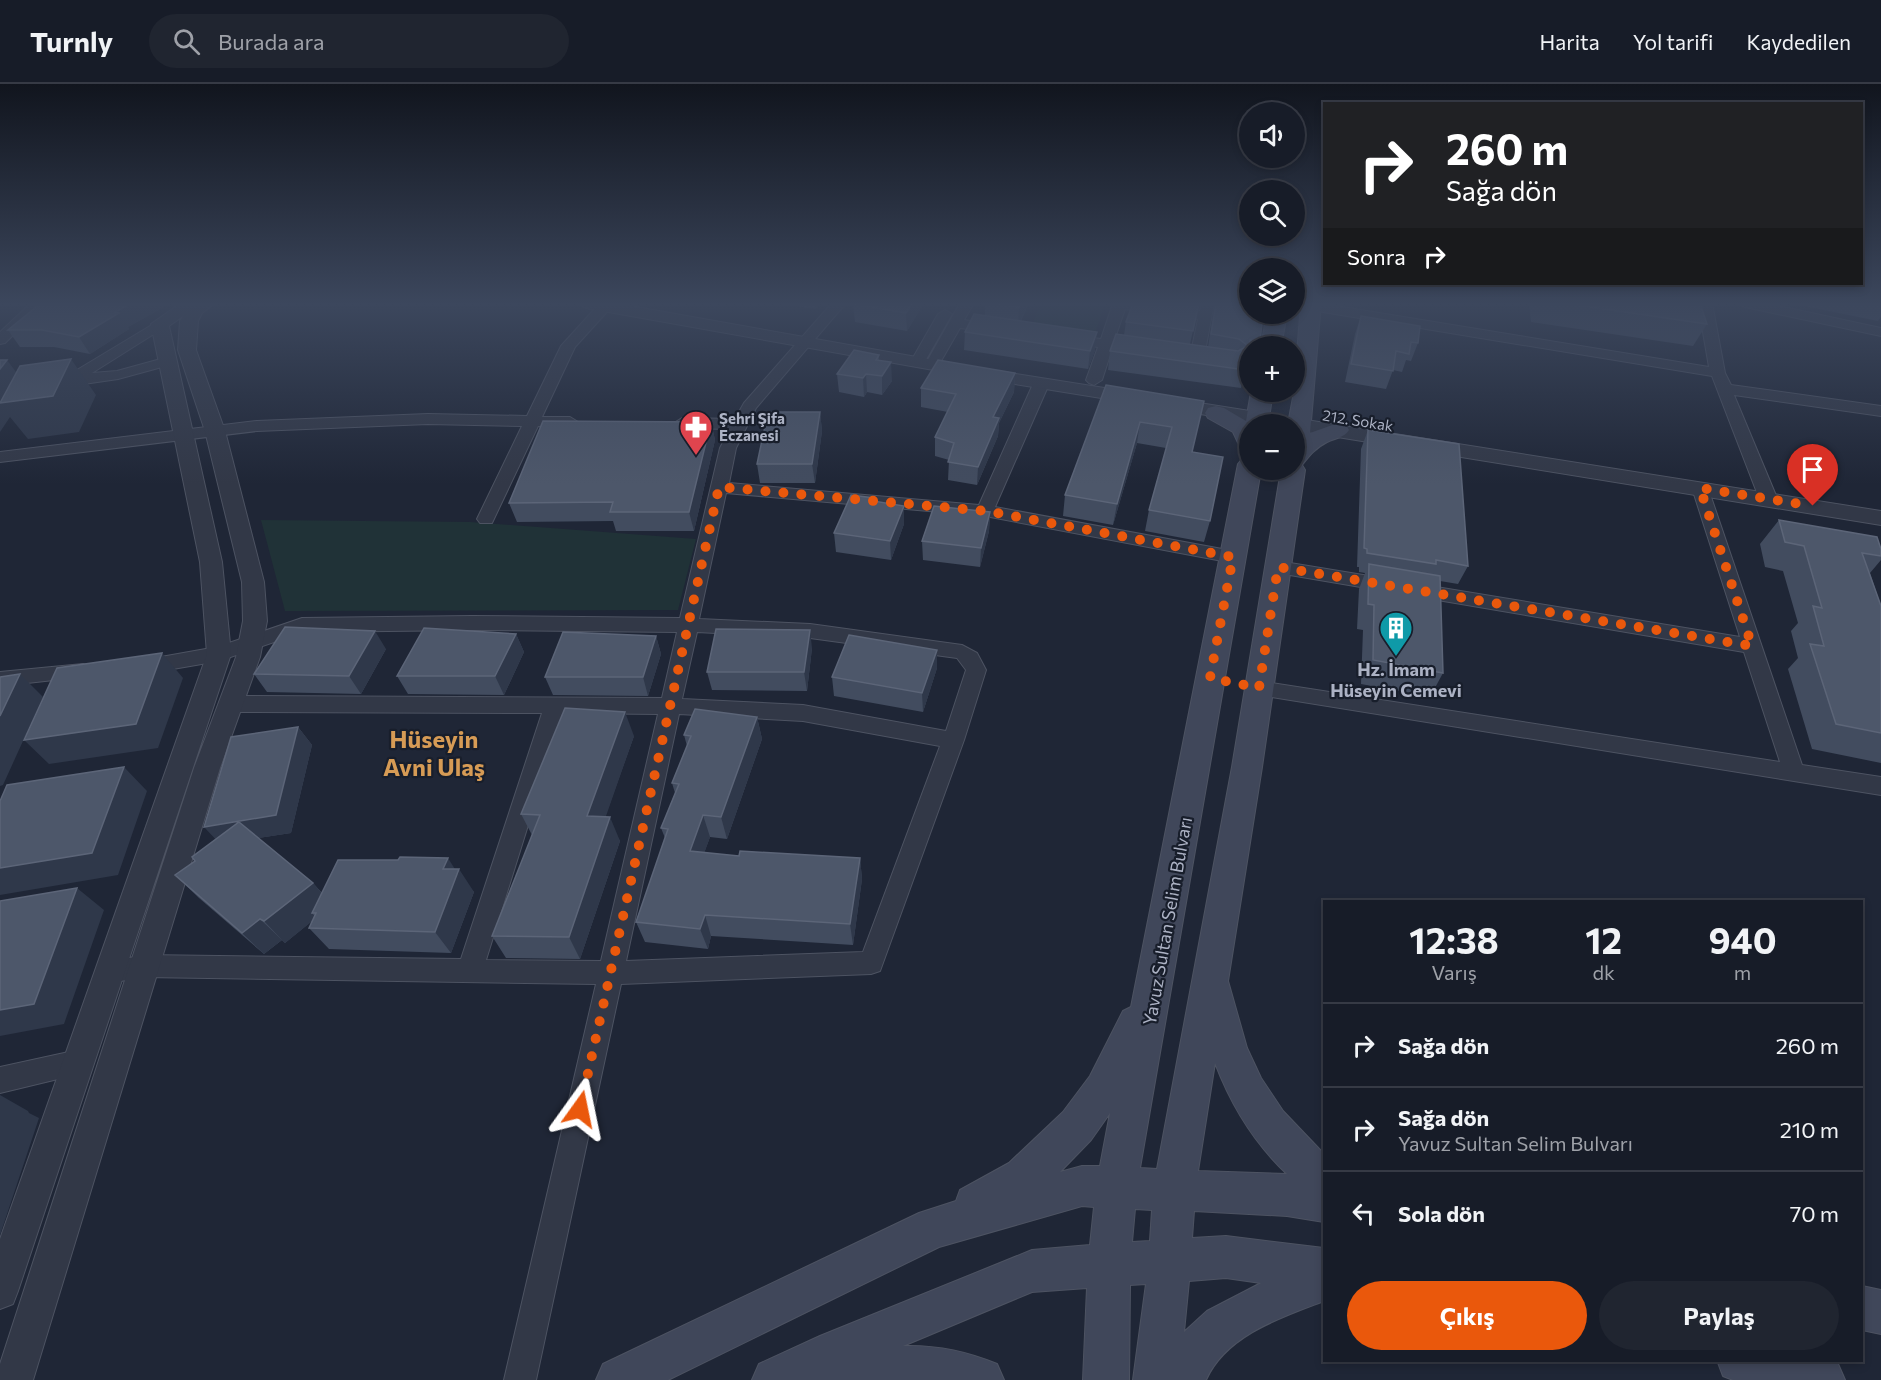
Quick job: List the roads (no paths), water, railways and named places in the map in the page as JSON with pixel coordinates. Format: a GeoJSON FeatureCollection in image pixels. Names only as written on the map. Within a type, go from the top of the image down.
{"type":"FeatureCollection","features":[{"type":"Feature","properties":{"kind":"main road"},"geometry":{"type":"LineString","coordinates":[[1301,414],[1306,363]]}},
{"type":"Feature","properties":{"kind":"main road"},"geometry":{"type":"LineString","coordinates":[[1216,412],[1239,426]]}},
{"type":"Feature","properties":{"kind":"main road"},"geometry":{"type":"LineString","coordinates":[[1305,450],[1319,437],[1338,430]]}},
{"type":"Feature","properties":{"kind":"main road","name":"Yavuz Sultan Selim Bulvarı"},"geometry":{"type":"LineString","coordinates":[[1106,1380],[1109,1265],[1116,1188],[1247,480]]}},
{"type":"Feature","properties":{"kind":"main road"},"geometry":{"type":"LineString","coordinates":[[1156,1380],[1170,1261],[1174,1190],[1211,979],[1291,480]]}},
{"type":"Feature","properties":{"kind":"main road"},"geometry":{"type":"LineString","coordinates":[[1210,678],[1259,688]]}},
{"type":"Feature","properties":{"kind":"main road"},"geometry":{"type":"LineString","coordinates":[[619,1380],[934,1228],[1022,1178],[1073,1133],[1096,1105],[1125,1051],[1158,971]]}},
{"type":"Feature","properties":{"kind":"main road"},"geometry":{"type":"LineString","coordinates":[[1211,979],[1231,1057],[1249,1095],[1298,1160],[1323,1179]]}},
{"type":"Feature","properties":{"kind":"main road"},"geometry":{"type":"LineString","coordinates":[[934,1228],[1082,1186],[1287,1195],[1323,1202]]}},
{"type":"Feature","properties":{"kind":"main road"},"geometry":{"type":"LineString","coordinates":[[783,1376],[1032,1271],[1226,1257],[1323,1269]]}},
{"type":"Feature","properties":{"kind":"main road"},"geometry":{"type":"LineString","coordinates":[[1183,1380],[1197,1351],[1227,1323],[1273,1299],[1323,1280]]}},
{"type":"Feature","properties":{"kind":"main road"},"geometry":{"type":"LineString","coordinates":[[1863,1308],[1881,1312]]}},
{"type":"Feature","properties":{"kind":"main road"},"geometry":{"type":"LineString","coordinates":[[1747,1362],[1822,1380]]}},
{"type":"Feature","properties":{"kind":"main road"},"geometry":{"type":"LineString","coordinates":[[783,1376],[934,1368],[981,1380]]}},
{"type":"Feature","properties":{"kind":"street"},"geometry":{"type":"LineString","coordinates":[[70,381],[98,363]]}},
{"type":"Feature","properties":{"kind":"street"},"geometry":{"type":"LineString","coordinates":[[0,380],[70,381],[118,375],[159,363]]}},
{"type":"Feature","properties":{"kind":"street"},"geometry":{"type":"LineString","coordinates":[[0,1291],[219,654],[211,562],[185,434],[179,363]]}},
{"type":"Feature","properties":{"kind":"street"},"geometry":{"type":"LineString","coordinates":[[14,1380],[207,768],[231,704],[255,621],[253,582],[215,431],[182,363]]}},
{"type":"Feature","properties":{"kind":"street"},"geometry":{"type":"LineString","coordinates":[[486,519],[559,363]]}},
{"type":"Feature","properties":{"kind":"street"},"geometry":{"type":"LineString","coordinates":[[520,1380],[728,448],[749,406],[788,363]]}},
{"type":"Feature","properties":{"kind":"street"},"geometry":{"type":"LineString","coordinates":[[948,363],[1041,384],[1216,412],[1259,410]]}},
{"type":"Feature","properties":{"kind":"street"},"geometry":{"type":"LineString","coordinates":[[963,363],[1094,380],[1280,414]]}},
{"type":"Feature","properties":{"kind":"street"},"geometry":{"type":"LineString","coordinates":[[1094,380],[1100,363]]}},
{"type":"Feature","properties":{"kind":"street"},"geometry":{"type":"LineString","coordinates":[[1662,363],[1718,373]]}},
{"type":"Feature","properties":{"kind":"street"},"geometry":{"type":"LineString","coordinates":[[1716,363],[1764,491]]}},
{"type":"Feature","properties":{"kind":"street"},"geometry":{"type":"LineString","coordinates":[[986,511],[1041,384]]}},
{"type":"Feature","properties":{"kind":"street"},"geometry":{"type":"LineString","coordinates":[[1724,389],[1881,411]]}},
{"type":"Feature","properties":{"kind":"street"},"geometry":{"type":"LineString","coordinates":[[0,475],[6,456],[257,426],[428,419],[588,423]]}},
{"type":"Feature","properties":{"kind":"street"},"geometry":{"type":"LineString","coordinates":[[1305,419],[1338,430],[1700,488],[1764,491],[1881,502]]}},
{"type":"Feature","properties":{"kind":"street","name":"212. Sokak"},"geometry":{"type":"LineString","coordinates":[[1305,419],[1764,491]]}},
{"type":"Feature","properties":{"kind":"street"},"geometry":{"type":"LineString","coordinates":[[667,423],[740,424]]}},
{"type":"Feature","properties":{"kind":"street"},"geometry":{"type":"LineString","coordinates":[[719,487],[986,511],[1233,557]]}},
{"type":"Feature","properties":{"kind":"street"},"geometry":{"type":"LineString","coordinates":[[1700,488],[1794,772]]}},
{"type":"Feature","properties":{"kind":"street"},"geometry":{"type":"LineString","coordinates":[[1764,491],[1881,518]]}},
{"type":"Feature","properties":{"kind":"street"},"geometry":{"type":"LineString","coordinates":[[1278,567],[1752,646]]}},
{"type":"Feature","properties":{"kind":"street"},"geometry":{"type":"LineString","coordinates":[[109,972],[144,966],[610,973],[871,963],[953,740],[976,670],[970,658],[962,652],[810,632],[688,625],[461,623],[302,625],[219,654],[156,666],[122,668]]}},
{"type":"Feature","properties":{"kind":"street"},"geometry":{"type":"LineString","coordinates":[[0,679],[99,670]]}},
{"type":"Feature","properties":{"kind":"street"},"geometry":{"type":"LineString","coordinates":[[1259,688],[1881,786]]}},
{"type":"Feature","properties":{"kind":"street"},"geometry":{"type":"LineString","coordinates":[[231,704],[670,706],[803,713],[953,740]]}},
{"type":"Feature","properties":{"kind":"street"},"geometry":{"type":"LineString","coordinates":[[470,971],[555,706]]}},
{"type":"Feature","properties":{"kind":"street"},"geometry":{"type":"LineString","coordinates":[[0,1080],[78,1063]]}},
{"type":"Feature","properties":{"kind":"place","name":"Şehri Şifa Eczanesi"},"geometry":{"type":"Point","coordinates":[696,456]}},
{"type":"Feature","properties":{"kind":"place","name":"Hz. İmam Hüseyin Cemevi"},"geometry":{"type":"Point","coordinates":[1396,657]}},
{"type":"Feature","properties":{"kind":"district","name":"Hüseyin Avni Ulaş"},"geometry":{"type":"Point","coordinates":[434,752]}}]}
